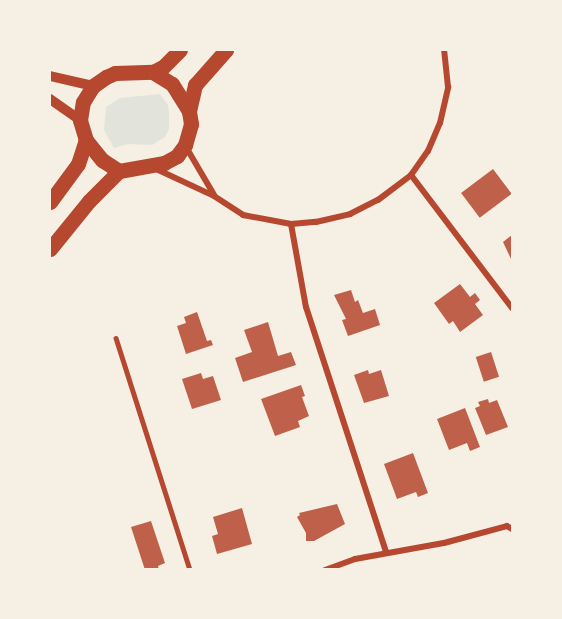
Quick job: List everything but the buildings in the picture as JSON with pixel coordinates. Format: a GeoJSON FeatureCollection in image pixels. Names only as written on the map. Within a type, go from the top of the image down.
{"type":"FeatureCollection","features":[{"type":"Feature","properties":{"kind":"main road"},"geometry":{"type":"LineString","coordinates":[[153,72],[180,50]]}},
{"type":"Feature","properties":{"kind":"main road"},"geometry":{"type":"LineString","coordinates":[[50,249],[89,201],[119,171],[151,167],[177,156],[185,145],[191,124],[189,111],[195,85],[226,50]]}},
{"type":"Feature","properties":{"kind":"main road"},"geometry":{"type":"LineString","coordinates":[[119,171],[102,160],[86,140],[80,120],[83,102],[93,86],[116,73],[153,72],[172,84],[189,111]]}},
{"type":"Feature","properties":{"kind":"main road"},"geometry":{"type":"LineString","coordinates":[[50,202],[78,164],[86,140]]}},
{"type":"Feature","properties":{"kind":"street"},"geometry":{"type":"LineString","coordinates":[[151,167],[214,196],[243,215],[291,224],[316,222],[350,214],[378,200],[411,174],[428,151],[440,123],[448,87],[444,50]]}},
{"type":"Feature","properties":{"kind":"street"},"geometry":{"type":"LineString","coordinates":[[50,76],[93,86]]}},
{"type":"Feature","properties":{"kind":"street"},"geometry":{"type":"LineString","coordinates":[[50,99],[80,120]]}},
{"type":"Feature","properties":{"kind":"street"},"geometry":{"type":"LineString","coordinates":[[185,145],[214,196]]}},
{"type":"Feature","properties":{"kind":"street"},"geometry":{"type":"LineString","coordinates":[[411,174],[513,308]]}},
{"type":"Feature","properties":{"kind":"street"},"geometry":{"type":"LineString","coordinates":[[291,224],[306,307],[386,552]]}},
{"type":"Feature","properties":{"kind":"street"},"geometry":{"type":"LineString","coordinates":[[326,570],[386,552],[444,543],[511,526]]}},
{"type":"Feature","properties":{"kind":"lane"},"geometry":{"type":"LineString","coordinates":[[116,338],[190,570]]}},
{"type":"Feature","properties":{"kind":"shaded area"},"geometry":{"type":"Polygon","coordinates":[[[160,94],[168,105],[169,113],[169,129],[165,137],[152,145],[128,144],[114,148],[104,130],[106,107],[120,98],[160,94]]]}}]}
